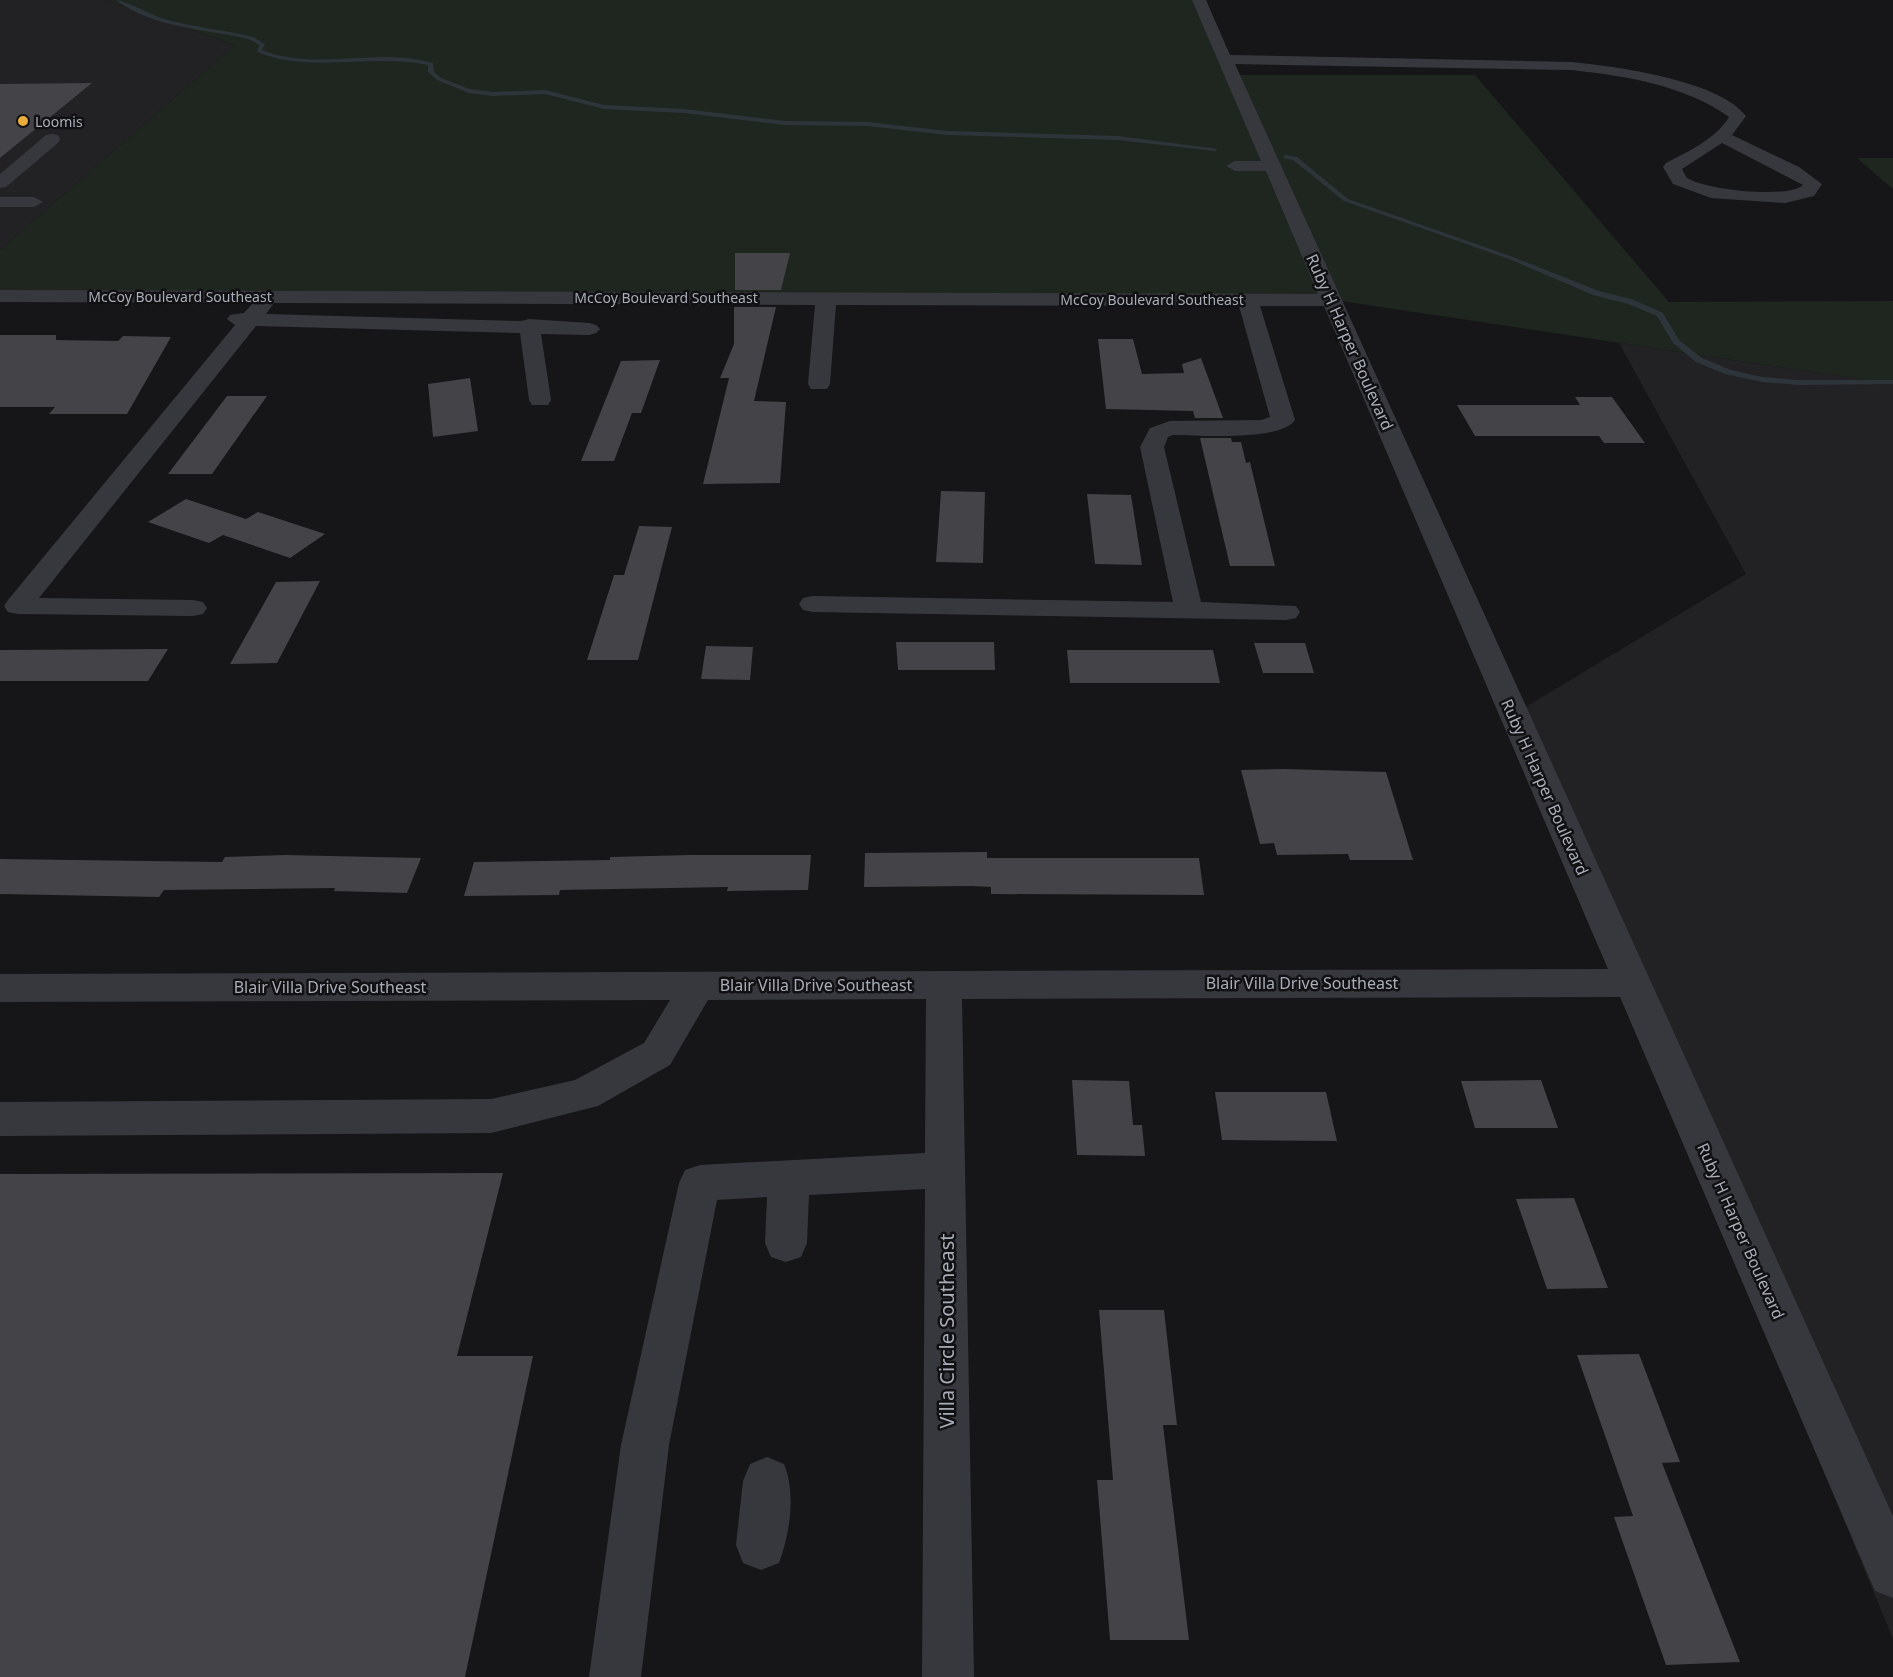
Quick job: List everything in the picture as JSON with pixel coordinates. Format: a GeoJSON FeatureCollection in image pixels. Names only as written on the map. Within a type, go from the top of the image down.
{"type":"FeatureCollection","features":[{"type":"Feature","properties":{"kind":"street","name":"Ruby H Harper Boulevard"},"geometry":{"type":"LineString","coordinates":[[1199,0],[1893,1573]]}},
{"type":"Feature","properties":{"kind":"street"},"geometry":{"type":"LineString","coordinates":[[1225,59],[1381,64],[1571,66],[1613,70],[1711,97],[1738,116],[1731,128],[1721,136],[1698,153],[1672,167],[1679,180],[1711,194],[1750,198],[1785,198],[1808,192],[1813,183],[1721,136]]}},
{"type":"Feature","properties":{"kind":"street"},"geometry":{"type":"LineString","coordinates":[[0,183],[52,139]]}},
{"type":"Feature","properties":{"kind":"street"},"geometry":{"type":"LineString","coordinates":[[1235,166],[1272,166]]}},
{"type":"Feature","properties":{"kind":"street"},"geometry":{"type":"LineString","coordinates":[[0,202],[34,202]]}},
{"type":"Feature","properties":{"kind":"street","name":"McCoy Boulevard Southeast"},"geometry":{"type":"LineString","coordinates":[[0,296],[1332,300]]}},
{"type":"Feature","properties":{"kind":"street"},"geometry":{"type":"LineString","coordinates":[[193,608],[18,606],[269,297]]}},
{"type":"Feature","properties":{"kind":"street"},"geometry":{"type":"LineString","coordinates":[[819,384],[826,297]]}},
{"type":"Feature","properties":{"kind":"street"},"geometry":{"type":"LineString","coordinates":[[1190,610],[1152,447],[1158,433],[1170,428],[1264,427],[1283,420],[1248,300]]}},
{"type":"Feature","properties":{"kind":"street"},"geometry":{"type":"LineString","coordinates":[[217,319],[529,325],[589,329]]}},
{"type":"Feature","properties":{"kind":"street"},"geometry":{"type":"LineString","coordinates":[[529,325],[540,400]]}},
{"type":"Feature","properties":{"kind":"street"},"geometry":{"type":"LineString","coordinates":[[813,604],[1286,612]]}},
{"type":"Feature","properties":{"kind":"street","name":"Blair Villa Drive Southeast"},"geometry":{"type":"LineString","coordinates":[[0,988],[1631,983]]}},
{"type":"Feature","properties":{"kind":"street","name":"Villa Circle Southeast"},"geometry":{"type":"LineString","coordinates":[[944,984],[948,1677]]}},
{"type":"Feature","properties":{"kind":"street"},"geometry":{"type":"LineString","coordinates":[[0,1119],[491,1116],[584,1094],[657,1054],[698,985]]}},
{"type":"Feature","properties":{"kind":"street"},"geometry":{"type":"LineString","coordinates":[[615,1677],[645,1445],[700,1184],[946,1170]]}},
{"type":"Feature","properties":{"kind":"street"},"geometry":{"type":"LineString","coordinates":[[786,1243],[789,1179]]}},
{"type":"Feature","properties":{"kind":"street"},"geometry":{"type":"LineString","coordinates":[[761,1545],[767,1481]]}},
{"type":"Feature","properties":{"kind":"shaded area"},"geometry":{"type":"Polygon","coordinates":[[[0,0],[106,0],[235,45],[0,250],[0,0]]]}},
{"type":"Feature","properties":{"kind":"shaded area"},"geometry":{"type":"Polygon","coordinates":[[[106,0],[1202,0],[1229,75],[1475,75],[1669,302],[1893,301],[1893,384],[1341,301],[0,291],[0,250],[235,45],[106,0]]]}},
{"type":"Feature","properties":{"kind":"shaded area"},"geometry":{"type":"Polygon","coordinates":[[[1857,158],[1893,158],[1893,189],[1857,158]]]}},
{"type":"Feature","properties":{"kind":"shaded area"},"geometry":{"type":"Polygon","coordinates":[[[1619,343],[1893,384],[1893,1639],[1548,802],[1509,717],[1746,574],[1619,343]]]}},
{"type":"Feature","properties":{"kind":"building","name":"Loomis"},"geometry":{"type":"Polygon","coordinates":[[[92,83],[0,158],[0,84],[92,83]]]}},
{"type":"Feature","properties":{"kind":"building"},"geometry":{"type":"Polygon","coordinates":[[[735,253],[790,253],[781,290],[735,290],[735,253]]]}},
{"type":"Feature","properties":{"kind":"building"},"geometry":{"type":"Polygon","coordinates":[[[734,307],[776,307],[754,401],[786,402],[780,483],[703,484],[729,378],[720,378],[734,344],[734,307]]]}},
{"type":"Feature","properties":{"kind":"building"},"geometry":{"type":"Polygon","coordinates":[[[0,335],[56,335],[56,340],[118,341],[123,336],[171,337],[127,414],[49,414],[55,407],[0,407],[0,335]]]}},
{"type":"Feature","properties":{"kind":"building"},"geometry":{"type":"Polygon","coordinates":[[[1098,339],[1133,339],[1142,374],[1184,373],[1182,364],[1201,358],[1223,418],[1195,418],[1193,411],[1106,409],[1098,339]]]}},
{"type":"Feature","properties":{"kind":"building"},"geometry":{"type":"Polygon","coordinates":[[[660,360],[641,413],[632,413],[614,461],[581,461],[621,361],[660,360]]]}},
{"type":"Feature","properties":{"kind":"building"},"geometry":{"type":"Polygon","coordinates":[[[470,378],[478,431],[433,437],[428,384],[470,378]]]}},
{"type":"Feature","properties":{"kind":"building"},"geometry":{"type":"Polygon","coordinates":[[[227,396],[267,396],[212,474],[168,474],[227,396]]]}},
{"type":"Feature","properties":{"kind":"building"},"geometry":{"type":"Polygon","coordinates":[[[1575,397],[1612,397],[1645,443],[1604,443],[1599,436],[1475,436],[1457,405],[1580,405],[1575,397]]]}},
{"type":"Feature","properties":{"kind":"building"},"geometry":{"type":"Polygon","coordinates":[[[1200,438],[1231,438],[1232,442],[1241,442],[1246,463],[1250,462],[1275,566],[1230,566],[1200,438]]]}},
{"type":"Feature","properties":{"kind":"building"},"geometry":{"type":"Polygon","coordinates":[[[941,491],[985,492],[983,563],[936,562],[941,491]]]}},
{"type":"Feature","properties":{"kind":"building"},"geometry":{"type":"Polygon","coordinates":[[[1087,494],[1131,495],[1142,565],[1095,564],[1087,494]]]}},
{"type":"Feature","properties":{"kind":"building"},"geometry":{"type":"Polygon","coordinates":[[[186,499],[246,519],[258,512],[325,534],[290,558],[223,535],[209,543],[148,522],[186,499]]]}},
{"type":"Feature","properties":{"kind":"building"},"geometry":{"type":"Polygon","coordinates":[[[639,526],[672,527],[638,660],[587,660],[614,575],[624,575],[639,526]]]}},
{"type":"Feature","properties":{"kind":"building"},"geometry":{"type":"Polygon","coordinates":[[[320,581],[277,663],[230,664],[276,582],[320,581]]]}},
{"type":"Feature","properties":{"kind":"building"},"geometry":{"type":"Polygon","coordinates":[[[896,642],[994,642],[995,670],[898,670],[896,642]]]}},
{"type":"Feature","properties":{"kind":"building"},"geometry":{"type":"Polygon","coordinates":[[[1254,643],[1305,643],[1314,673],[1263,673],[1254,643]]]}},
{"type":"Feature","properties":{"kind":"building"},"geometry":{"type":"Polygon","coordinates":[[[706,646],[753,647],[750,680],[701,679],[706,646]]]}},
{"type":"Feature","properties":{"kind":"building"},"geometry":{"type":"Polygon","coordinates":[[[168,649],[148,681],[0,681],[0,650],[168,649]]]}},
{"type":"Feature","properties":{"kind":"building"},"geometry":{"type":"Polygon","coordinates":[[[1067,650],[1213,650],[1220,683],[1070,683],[1067,650]]]}},
{"type":"Feature","properties":{"kind":"building"},"geometry":{"type":"Polygon","coordinates":[[[1241,770],[1386,772],[1413,860],[1350,860],[1348,854],[1277,855],[1274,843],[1260,844],[1241,770]]]}},
{"type":"Feature","properties":{"kind":"building"},"geometry":{"type":"Polygon","coordinates":[[[987,852],[987,858],[1199,858],[1204,895],[991,894],[991,887],[864,887],[865,853],[987,852]]]}},
{"type":"Feature","properties":{"kind":"building"},"geometry":{"type":"Polygon","coordinates":[[[285,855],[421,858],[407,893],[334,891],[335,888],[164,890],[159,897],[0,894],[0,859],[222,862],[225,857],[285,855]]]}},
{"type":"Feature","properties":{"kind":"building"},"geometry":{"type":"Polygon","coordinates":[[[811,855],[808,890],[727,891],[728,887],[560,890],[559,895],[464,896],[474,862],[610,860],[610,857],[811,855]]]}},
{"type":"Feature","properties":{"kind":"building"},"geometry":{"type":"Polygon","coordinates":[[[1072,1080],[1129,1081],[1133,1125],[1142,1125],[1145,1156],[1077,1155],[1072,1080]]]}},
{"type":"Feature","properties":{"kind":"building"},"geometry":{"type":"Polygon","coordinates":[[[1541,1080],[1558,1128],[1475,1128],[1461,1081],[1541,1080]]]}},
{"type":"Feature","properties":{"kind":"building"},"geometry":{"type":"Polygon","coordinates":[[[1215,1092],[1326,1092],[1337,1141],[1222,1140],[1215,1092]]]}},
{"type":"Feature","properties":{"kind":"building"},"geometry":{"type":"Polygon","coordinates":[[[503,1173],[457,1356],[533,1356],[465,1677],[0,1677],[0,1174],[503,1173]]]}},
{"type":"Feature","properties":{"kind":"building"},"geometry":{"type":"Polygon","coordinates":[[[1574,1198],[1608,1288],[1547,1289],[1516,1199],[1574,1198]]]}},
{"type":"Feature","properties":{"kind":"building"},"geometry":{"type":"Polygon","coordinates":[[[1099,1310],[1164,1310],[1177,1425],[1163,1425],[1189,1640],[1110,1640],[1097,1480],[1113,1480],[1099,1310]]]}},
{"type":"Feature","properties":{"kind":"building"},"geometry":{"type":"Polygon","coordinates":[[[1639,1354],[1680,1462],[1662,1463],[1740,1662],[1666,1665],[1614,1517],[1633,1516],[1577,1355],[1639,1354]]]}},
{"type":"Feature","properties":{"kind":"waterway"},"geometry":{"type":"LineString","coordinates":[[118,0],[133,9],[165,21],[251,38],[262,44],[259,51],[275,58],[317,61],[389,58],[411,60],[431,64],[431,72],[439,79],[469,91],[493,94],[545,92],[604,107],[684,111],[785,123],[868,124],[947,133],[1118,138],[1215,149]]}},
{"type":"Feature","properties":{"kind":"waterway"},"geometry":{"type":"LineString","coordinates":[[1285,157],[1295,158],[1346,200],[1511,258],[1596,293],[1631,302],[1660,315],[1676,341],[1699,360],[1728,372],[1762,379],[1797,382],[1893,382]]}},
{"type":"Feature","properties":{"kind":"place","name":"Loomis"},"geometry":{"type":"Point","coordinates":[23,121]}}]}
